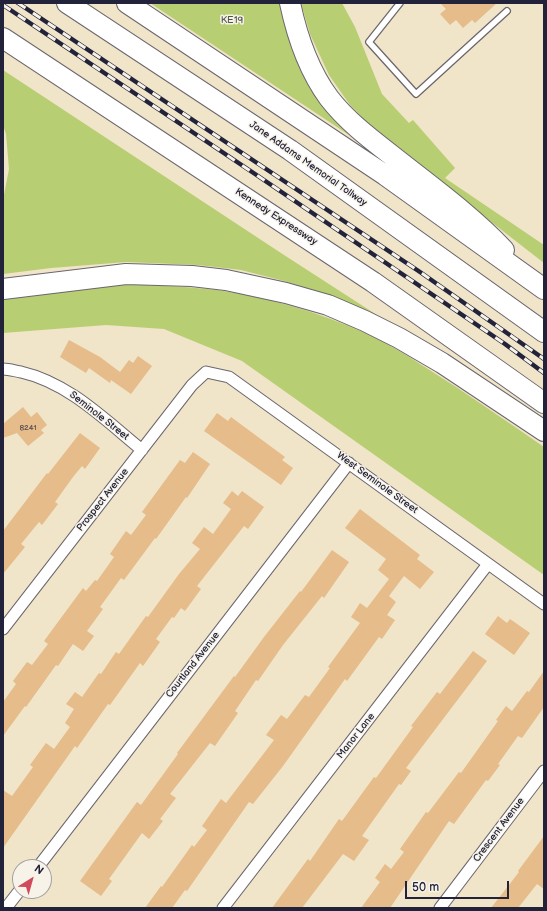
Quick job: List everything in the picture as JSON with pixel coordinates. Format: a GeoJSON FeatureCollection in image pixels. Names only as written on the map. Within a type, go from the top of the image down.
{"type":"FeatureCollection","features":[{"type":"Feature","properties":{"kind":"highway","name":"Jane Addams Memorial Tollway"},"geometry":{"type":"LineString","coordinates":[[67,3],[290,150],[544,332]]}},
{"type":"Feature","properties":{"kind":"highway"},"geometry":{"type":"LineString","coordinates":[[127,3],[385,175],[541,287]]}},
{"type":"Feature","properties":{"kind":"highway"},"geometry":{"type":"LineString","coordinates":[[290,3],[295,26],[312,69],[329,98],[356,127],[485,230],[541,287]]}},
{"type":"Feature","properties":{"kind":"highway","name":"Kennedy Expressway"},"geometry":{"type":"LineString","coordinates":[[3,38],[373,282],[544,403]]}},
{"type":"Feature","properties":{"kind":"highway"},"geometry":{"type":"LineString","coordinates":[[3,289],[126,274],[143,274],[192,276],[226,280],[286,293],[328,305],[399,338],[442,363],[544,431]]}},
{"type":"Feature","properties":{"kind":"street","name":"Seminole Street"},"geometry":{"type":"LineString","coordinates":[[3,369],[32,375],[58,386],[72,394],[142,450]]}},
{"type":"Feature","properties":{"kind":"street","name":"Prospect Avenue"},"geometry":{"type":"LineString","coordinates":[[3,630],[192,385],[206,372]]}},
{"type":"Feature","properties":{"kind":"street","name":"West Seminole Street"},"geometry":{"type":"LineString","coordinates":[[206,372],[229,377],[544,604]]}},
{"type":"Feature","properties":{"kind":"street","name":"Courtland Avenue"},"geometry":{"type":"LineString","coordinates":[[44,859],[348,462]]}},
{"type":"Feature","properties":{"kind":"street","name":"Manor Lane"},"geometry":{"type":"LineString","coordinates":[[223,908],[488,564]]}},
{"type":"Feature","properties":{"kind":"street","name":"Crescent Avenue"},"geometry":{"type":"LineString","coordinates":[[440,908],[544,772]]}},
{"type":"Feature","properties":{"kind":"street"},"geometry":{"type":"LineString","coordinates":[[6,908],[13,899]]}},
{"type":"Feature","properties":{"kind":"lane"},"geometry":{"type":"LineString","coordinates":[[400,3],[369,42],[416,94],[507,11]]}},
{"type":"Feature","properties":{"kind":"green space","name":"KE19"},"geometry":{"type":"Polygon","coordinates":[[[150,3],[280,3],[290,38],[312,90],[349,135],[150,3]]]}},
{"type":"Feature","properties":{"kind":"green space"},"geometry":{"type":"Polygon","coordinates":[[[301,3],[342,3],[355,27],[382,94],[409,123],[413,120],[455,168],[445,178],[544,245],[544,263],[400,151],[370,126],[350,105],[329,75],[310,34],[301,3]]]}},
{"type":"Feature","properties":{"kind":"green space"},"geometry":{"type":"Polygon","coordinates":[[[3,70],[380,317],[346,302],[284,281],[241,270],[198,265],[126,262],[51,268],[3,274],[3,200],[9,169],[6,134],[3,125],[3,70]]]}},
{"type":"Feature","properties":{"kind":"green space"},"geometry":{"type":"Polygon","coordinates":[[[111,284],[217,290],[274,301],[330,318],[365,333],[413,359],[472,398],[544,447],[544,575],[242,361],[164,329],[106,325],[3,333],[3,296],[111,284]]]}},
{"type":"Feature","properties":{"kind":"building"},"geometry":{"type":"Polygon","coordinates":[[[440,3],[497,3],[475,23],[472,20],[463,28],[456,20],[450,25],[440,14],[446,9],[440,3]]]}},
{"type":"Feature","properties":{"kind":"building"},"geometry":{"type":"Polygon","coordinates":[[[69,340],[100,357],[120,372],[129,360],[133,363],[138,356],[152,366],[131,394],[111,380],[110,383],[89,368],[86,373],[60,357],[69,340]]]}},
{"type":"Feature","properties":{"kind":"building"},"geometry":{"type":"Polygon","coordinates":[[[23,407],[31,417],[37,412],[47,425],[41,430],[44,433],[28,446],[17,433],[3,438],[3,424],[23,407]]]}},
{"type":"Feature","properties":{"kind":"building"},"geometry":{"type":"Polygon","coordinates":[[[217,413],[228,421],[231,417],[285,457],[282,460],[293,468],[281,485],[204,431],[217,413]]]}},
{"type":"Feature","properties":{"kind":"building"},"geometry":{"type":"Polygon","coordinates":[[[80,433],[100,448],[85,469],[82,466],[73,477],[55,502],[58,504],[42,525],[39,522],[21,544],[25,547],[3,574],[3,531],[47,473],[48,474],[80,433]]]}},
{"type":"Feature","properties":{"kind":"building"},"geometry":{"type":"Polygon","coordinates":[[[193,452],[210,464],[187,498],[186,497],[156,539],[155,538],[124,580],[121,578],[100,607],[103,609],[87,631],[94,636],[83,651],[73,644],[58,666],[56,665],[3,736],[3,702],[16,684],[13,681],[27,662],[32,665],[48,644],[44,641],[83,588],[86,591],[95,580],[97,581],[114,557],[110,554],[126,531],[131,535],[146,515],[142,512],[180,460],[185,463],[193,452]]]}},
{"type":"Feature","properties":{"kind":"building"},"geometry":{"type":"Polygon","coordinates":[[[232,491],[238,496],[242,491],[264,507],[248,529],[244,526],[197,586],[201,589],[185,611],[181,608],[174,618],[172,617],[156,639],[160,642],[143,666],[140,663],[110,705],[108,704],[77,748],[75,746],[3,848],[3,790],[12,796],[33,767],[30,765],[46,743],[54,749],[70,727],[65,723],[74,709],[66,704],[75,692],[82,697],[99,673],[101,674],[116,652],[119,654],[146,616],[148,617],[179,574],[200,549],[192,543],[204,527],[213,534],[231,509],[223,503],[232,491]]]}},
{"type":"Feature","properties":{"kind":"building"},"geometry":{"type":"Polygon","coordinates":[[[360,509],[420,555],[417,559],[434,572],[420,589],[404,576],[389,596],[396,602],[387,615],[395,620],[382,639],[379,637],[347,681],[345,679],[283,766],[253,804],[249,802],[187,891],[185,890],[172,908],[145,908],[192,845],[194,847],[207,830],[202,826],[221,799],[226,803],[274,740],[266,735],[281,715],[287,719],[305,695],[309,697],[330,668],[328,667],[360,623],[351,617],[360,603],[367,608],[389,579],[378,570],[386,559],[345,528],[360,509]]]}},
{"type":"Feature","properties":{"kind":"building"},"geometry":{"type":"Polygon","coordinates":[[[332,550],[349,562],[324,598],[322,596],[283,645],[258,681],[256,680],[235,711],[238,713],[215,746],[210,743],[170,794],[176,798],[160,819],[163,821],[149,839],[142,833],[109,879],[112,881],[101,896],[80,881],[137,802],[141,805],[178,754],[177,753],[234,676],[235,677],[264,637],[300,591],[301,592],[332,550]]]}},
{"type":"Feature","properties":{"kind":"building"},"geometry":{"type":"Polygon","coordinates":[[[498,616],[507,623],[510,619],[530,633],[514,655],[485,634],[498,616]]]}},
{"type":"Feature","properties":{"kind":"building"},"geometry":{"type":"Polygon","coordinates":[[[473,651],[487,661],[406,768],[411,771],[401,785],[399,784],[362,836],[369,840],[354,861],[343,854],[302,908],[272,908],[308,859],[310,861],[339,819],[342,821],[374,777],[376,778],[413,727],[411,726],[437,692],[440,694],[473,651]]]}},
{"type":"Feature","properties":{"kind":"building"},"geometry":{"type":"Polygon","coordinates":[[[544,671],[544,707],[522,738],[518,736],[498,764],[500,765],[488,781],[486,780],[454,824],[449,821],[390,908],[361,908],[380,882],[375,878],[385,864],[391,869],[404,852],[400,849],[426,812],[428,813],[459,772],[461,773],[498,721],[496,720],[506,706],[512,711],[527,691],[529,692],[544,671]]]}},
{"type":"Feature","properties":{"kind":"building"},"geometry":{"type":"Polygon","coordinates":[[[544,836],[544,889],[537,884],[518,908],[491,908],[519,872],[518,871],[544,836]]]}},
{"type":"Feature","properties":{"kind":"railway"},"geometry":{"type":"LineString","coordinates":[[18,3],[420,272],[544,359]]}},
{"type":"Feature","properties":{"kind":"railway"},"geometry":{"type":"LineString","coordinates":[[3,5],[505,344],[544,373]]}}]}
